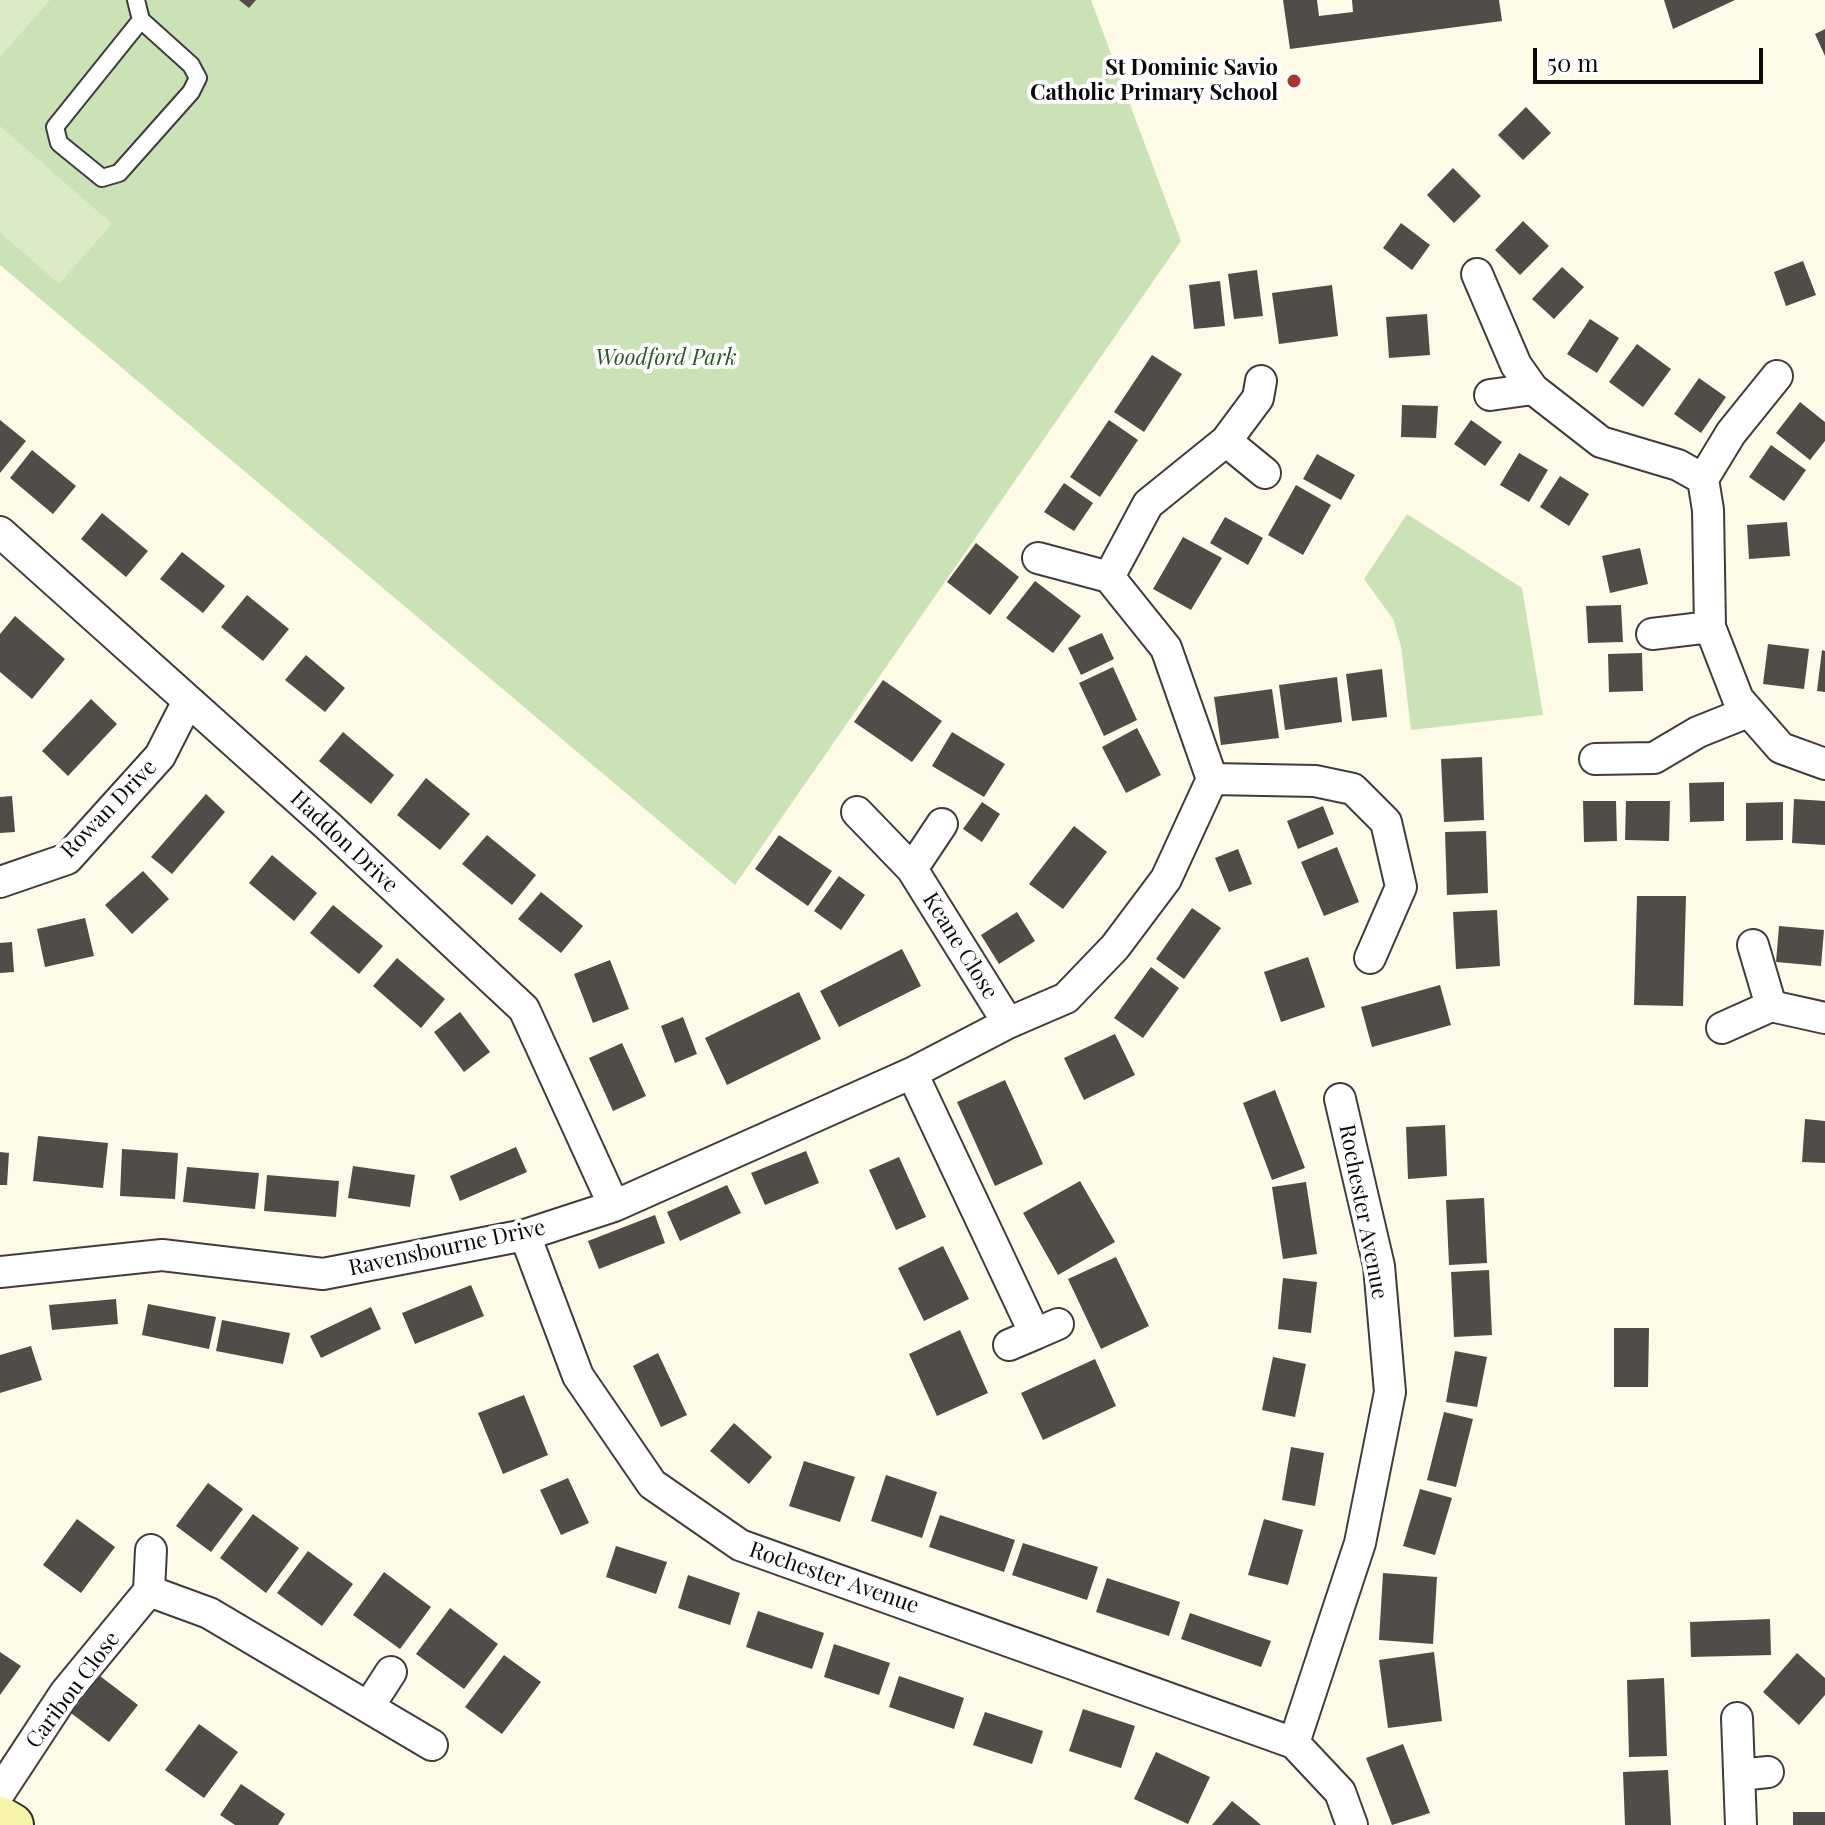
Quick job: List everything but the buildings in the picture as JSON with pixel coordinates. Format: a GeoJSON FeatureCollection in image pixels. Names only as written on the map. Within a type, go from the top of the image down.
{"type":"FeatureCollection","features":[{"type":"Feature","properties":{"kind":"street"},"geometry":{"type":"LineString","coordinates":[[1477,274],[1516,365],[1533,389],[1601,442],[1678,465],[1703,479]]}},
{"type":"Feature","properties":{"kind":"street"},"geometry":{"type":"LineString","coordinates":[[1777,376],[1731,433],[1703,479],[1708,510],[1710,627],[1738,699],[1748,712],[1781,748],[1825,764]]}},
{"type":"Feature","properties":{"kind":"street"},"geometry":{"type":"LineString","coordinates":[[1109,577],[1148,504],[1226,441],[1258,398],[1261,381]]}},
{"type":"Feature","properties":{"kind":"street"},"geometry":{"type":"LineString","coordinates":[[1490,395],[1533,389]]}},
{"type":"Feature","properties":{"kind":"street"},"geometry":{"type":"LineString","coordinates":[[1226,441],[1265,473]]}},
{"type":"Feature","properties":{"kind":"street","name":"Haddon Drive"},"geometry":{"type":"LineString","coordinates":[[0,532],[524,1009],[614,1206]]}},
{"type":"Feature","properties":{"kind":"street"},"geometry":{"type":"LineString","coordinates":[[1038,558],[1109,577],[1166,648],[1212,779],[1315,781],[1353,789],[1386,822],[1401,887],[1370,958]]}},
{"type":"Feature","properties":{"kind":"street"},"geometry":{"type":"LineString","coordinates":[[1652,634],[1710,627]]}},
{"type":"Feature","properties":{"kind":"street","name":"Rowan Drive"},"geometry":{"type":"LineString","coordinates":[[0,882],[67,859],[160,756],[188,701]]}},
{"type":"Feature","properties":{"kind":"street"},"geometry":{"type":"LineString","coordinates":[[1595,759],[1654,758],[1698,732],[1748,712]]}},
{"type":"Feature","properties":{"kind":"street","name":"Ravensbourne Drive"},"geometry":{"type":"LineString","coordinates":[[0,1272],[162,1255],[323,1274],[525,1235],[614,1206],[912,1073],[1008,1023],[1066,998],[1115,947],[1166,879],[1212,779]]}},
{"type":"Feature","properties":{"kind":"street","name":"Keane Close"},"geometry":{"type":"LineString","coordinates":[[857,812],[912,869],[1008,1023]]}},
{"type":"Feature","properties":{"kind":"street","name":"Keane Close"},"geometry":{"type":"LineString","coordinates":[[912,869],[942,824]]}},
{"type":"Feature","properties":{"kind":"street"},"geometry":{"type":"LineString","coordinates":[[1753,945],[1771,1006]]}},
{"type":"Feature","properties":{"kind":"street"},"geometry":{"type":"LineString","coordinates":[[1722,1028],[1771,1006],[1825,1018]]}},
{"type":"Feature","properties":{"kind":"street"},"geometry":{"type":"LineString","coordinates":[[912,1073],[1034,1334]]}},
{"type":"Feature","properties":{"kind":"street","name":"Rochester Avenue"},"geometry":{"type":"LineString","coordinates":[[1294,1743],[1360,1543],[1390,1392],[1379,1266],[1340,1099]]}},
{"type":"Feature","properties":{"kind":"street","name":"Rochester Avenue"},"geometry":{"type":"LineString","coordinates":[[525,1235],[578,1376],[652,1484],[740,1545],[980,1628],[1137,1690],[1294,1743],[1340,1792],[1352,1825]]}},
{"type":"Feature","properties":{"kind":"street"},"geometry":{"type":"LineString","coordinates":[[151,1550],[149,1591],[209,1613],[432,1745]]}},
{"type":"Feature","properties":{"kind":"street","name":"Caribou Close"},"geometry":{"type":"LineString","coordinates":[[0,1792],[65,1693],[149,1591]]}},
{"type":"Feature","properties":{"kind":"street"},"geometry":{"type":"LineString","coordinates":[[369,1706],[391,1672]]}},
{"type":"Feature","properties":{"kind":"street"},"geometry":{"type":"LineString","coordinates":[[1737,1718],[1754,1774],[1741,1825]]}},
{"type":"Feature","properties":{"kind":"street"},"geometry":{"type":"LineString","coordinates":[[0,1818],[12,1825]]}},
{"type":"Feature","properties":{"kind":"lane"},"geometry":{"type":"LineString","coordinates":[[136,0],[141,20],[197,70],[197,84],[117,176],[102,178],[59,143],[55,127],[141,20]]}},
{"type":"Feature","properties":{"kind":"green space","name":"Woodford Park"},"geometry":{"type":"Polygon","coordinates":[[[0,0],[1091,0],[1181,241],[735,885],[0,265],[0,0]]]}},
{"type":"Feature","properties":{"kind":"green space"},"geometry":{"type":"Polygon","coordinates":[[[0,0],[50,0],[0,57],[0,0]]]}},
{"type":"Feature","properties":{"kind":"green space"},"geometry":{"type":"Polygon","coordinates":[[[0,126],[112,224],[59,284],[0,232],[0,126]]]}},
{"type":"Feature","properties":{"kind":"green space"},"geometry":{"type":"Polygon","coordinates":[[[1407,514],[1522,588],[1543,715],[1411,730],[1401,646],[1393,619],[1364,579],[1407,514]]]}},
{"type":"Feature","properties":{"kind":"place","name":"St Dominic Savio Catholic Primary School"},"geometry":{"type":"Point","coordinates":[1294,81]}}]}
